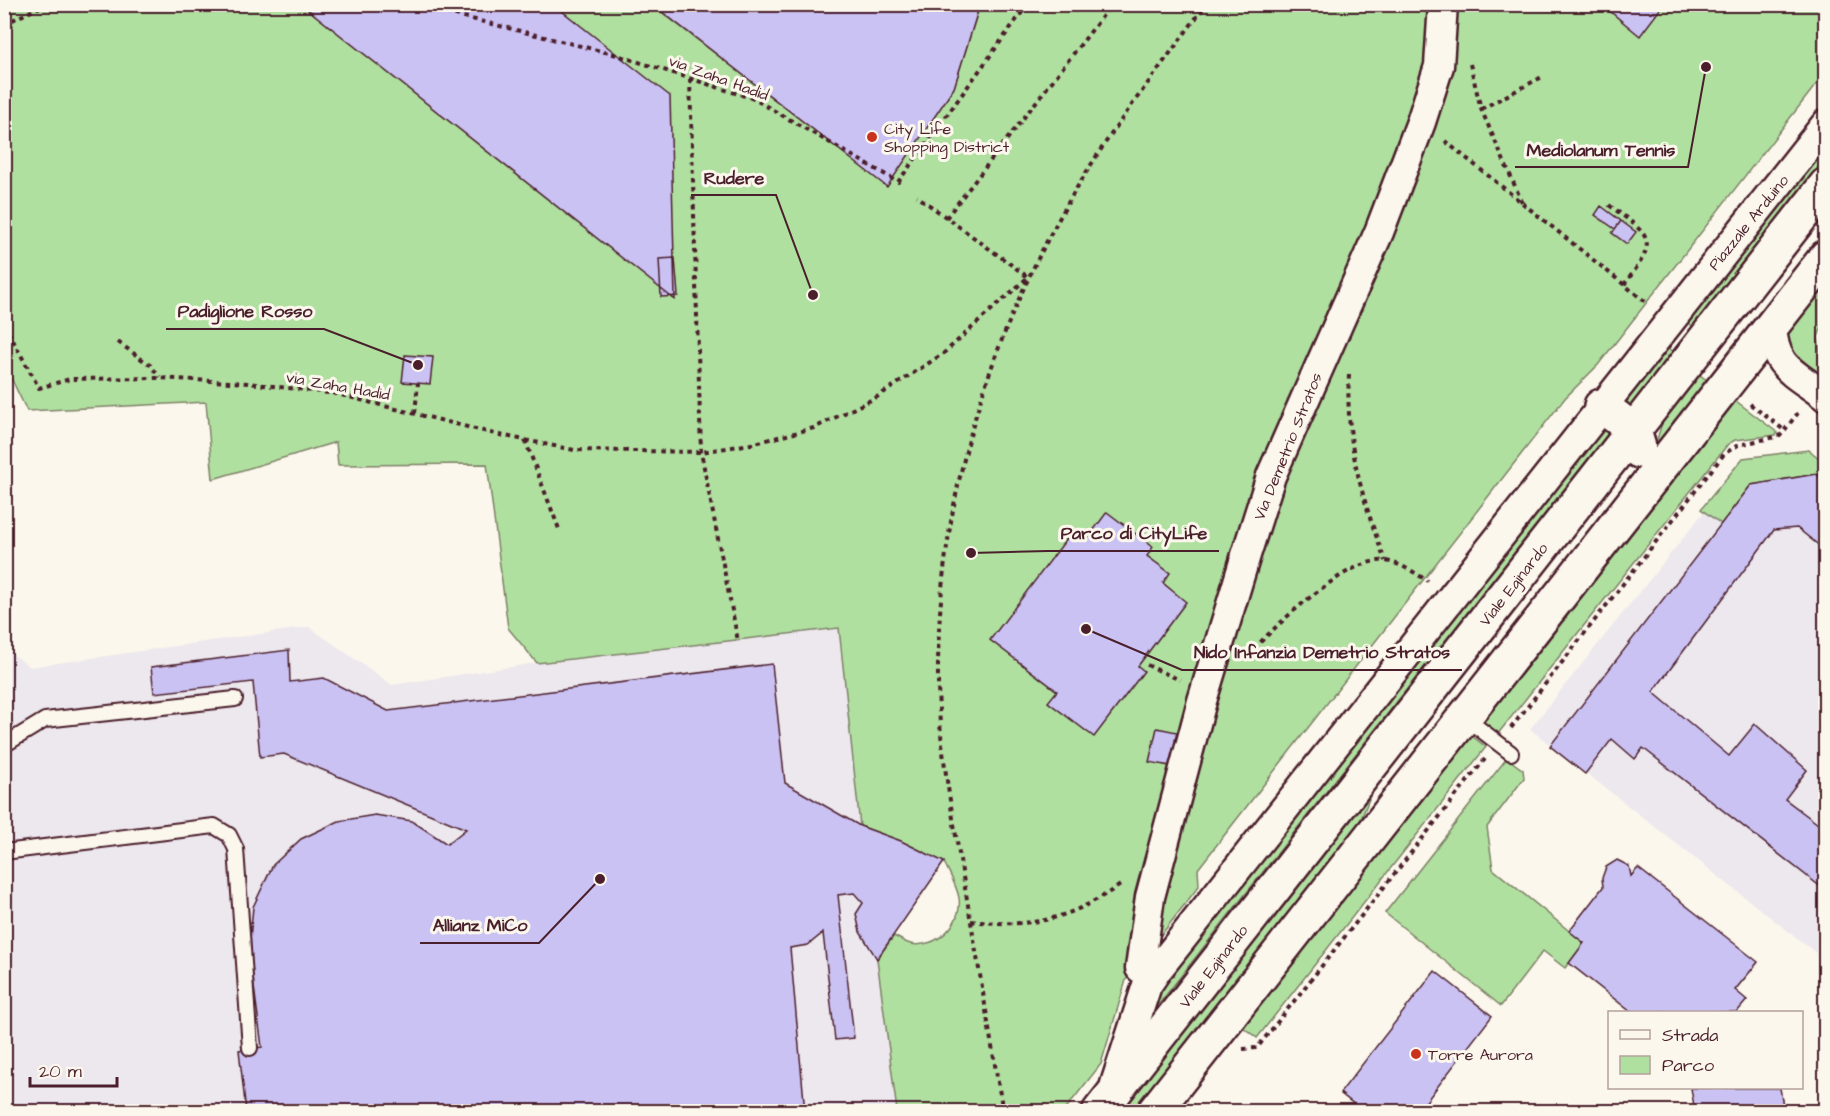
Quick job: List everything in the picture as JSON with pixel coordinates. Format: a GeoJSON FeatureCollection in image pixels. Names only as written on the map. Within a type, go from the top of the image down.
{"type":"FeatureCollection","features":[{"type":"Feature","properties":{"kind":"main road","name":"Viale Eginardo"},"geometry":{"type":"LineString","coordinates":[[1105,1104],[1826,185]]}},
{"type":"Feature","properties":{"kind":"main road"},"geometry":{"type":"LineString","coordinates":[[1772,326],[1777,283],[1826,222]]}},
{"type":"Feature","properties":{"kind":"main road"},"geometry":{"type":"LineString","coordinates":[[1154,1112],[1826,257]]}},
{"type":"Feature","properties":{"kind":"main road"},"geometry":{"type":"LineString","coordinates":[[1355,856],[1411,751],[1636,462],[1639,443],[1632,431],[1601,406]]}},
{"type":"Feature","properties":{"kind":"street","name":"Via Demetrio Stratos"},"geometry":{"type":"LineString","coordinates":[[1140,968],[1150,897],[1164,853],[1205,692],[1271,476],[1379,232],[1421,122],[1439,66],[1443,4]]}},
{"type":"Feature","properties":{"kind":"street","name":"Piazzale Arduino"},"geometry":{"type":"LineString","coordinates":[[1661,314],[1826,124]]}},
{"type":"Feature","properties":{"kind":"street","name":"Viale Eginardo"},"geometry":{"type":"LineString","coordinates":[[1105,1104],[1132,1038],[1147,984],[1601,406],[1661,314]]}},
{"type":"Feature","properties":{"kind":"street"},"geometry":{"type":"LineString","coordinates":[[1772,326],[1773,343],[1778,361],[1826,397]]}},
{"type":"Feature","properties":{"kind":"lane"},"geometry":{"type":"LineString","coordinates":[[4,745],[45,720],[235,699]]}},
{"type":"Feature","properties":{"kind":"lane"},"geometry":{"type":"LineString","coordinates":[[1464,717],[1511,753]]}},
{"type":"Feature","properties":{"kind":"lane"},"geometry":{"type":"LineString","coordinates":[[4,852],[214,826],[229,835],[236,849],[250,1048]]}},
{"type":"Feature","properties":{"kind":"path"},"geometry":{"type":"LineString","coordinates":[[4,24],[46,4]]}},
{"type":"Feature","properties":{"kind":"path","name":"via Zaha Hadid"},"geometry":{"type":"LineString","coordinates":[[411,4],[617,55],[754,99],[898,182],[1028,4]]}},
{"type":"Feature","properties":{"kind":"path"},"geometry":{"type":"LineString","coordinates":[[946,218],[1112,4]]}},
{"type":"Feature","properties":{"kind":"path"},"geometry":{"type":"LineString","coordinates":[[1003,1112],[945,770],[938,679],[945,556],[970,431],[998,346],[1028,278],[1089,168],[1206,4]]}},
{"type":"Feature","properties":{"kind":"path"},"geometry":{"type":"LineString","coordinates":[[1468,58],[1481,109],[1524,205]]}},
{"type":"Feature","properties":{"kind":"path"},"geometry":{"type":"LineString","coordinates":[[1481,109],[1542,77]]}},
{"type":"Feature","properties":{"kind":"path"},"geometry":{"type":"LineString","coordinates":[[690,78],[701,452],[738,641]]}},
{"type":"Feature","properties":{"kind":"path"},"geometry":{"type":"LineString","coordinates":[[1421,122],[1623,286],[1661,314]]}},
{"type":"Feature","properties":{"kind":"path"},"geometry":{"type":"LineString","coordinates":[[917,196],[1028,278]]}},
{"type":"Feature","properties":{"kind":"path"},"geometry":{"type":"LineString","coordinates":[[1609,205],[1643,230],[1648,245],[1645,256],[1623,286]]}},
{"type":"Feature","properties":{"kind":"path","name":"via Zaha Hadid"},"geometry":{"type":"LineString","coordinates":[[4,324],[39,388],[70,380],[160,378],[248,383],[336,394],[574,450],[701,452],[752,444],[814,428],[877,397],[944,353],[1028,278]]}},
{"type":"Feature","properties":{"kind":"path"},"geometry":{"type":"LineString","coordinates":[[1825,365],[1826,332]]}},
{"type":"Feature","properties":{"kind":"path"},"geometry":{"type":"LineString","coordinates":[[118,342],[150,365],[160,378]]}},
{"type":"Feature","properties":{"kind":"path"},"geometry":{"type":"LineString","coordinates":[[1349,369],[1349,419],[1359,488],[1385,561]]}},
{"type":"Feature","properties":{"kind":"path"},"geometry":{"type":"LineString","coordinates":[[415,413],[418,383]]}},
{"type":"Feature","properties":{"kind":"path"},"geometry":{"type":"LineString","coordinates":[[1749,403],[1785,430]]}},
{"type":"Feature","properties":{"kind":"path"},"geometry":{"type":"LineString","coordinates":[[525,440],[559,529]]}},
{"type":"Feature","properties":{"kind":"path"},"geometry":{"type":"LineString","coordinates":[[1245,658],[1278,624],[1310,597],[1336,579],[1369,563],[1385,561],[1408,569],[1428,582]]}},
{"type":"Feature","properties":{"kind":"path"},"geometry":{"type":"LineString","coordinates":[[971,921],[1010,925],[1047,921],[1067,915],[1094,902],[1164,853]]}},
{"type":"Feature","properties":{"kind":"shaded area"},"geometry":{"type":"Polygon","coordinates":[[[1809,450],[1825,463],[1825,960],[1530,729],[1748,457],[1809,450]]]}},
{"type":"Feature","properties":{"kind":"shaded area"},"geometry":{"type":"Polygon","coordinates":[[[309,627],[392,685],[537,663],[840,628],[860,826],[901,841],[944,862],[877,959],[897,1111],[5,1111],[4,648],[30,667],[309,627]]]}},
{"type":"Feature","properties":{"kind":"green space"},"geometry":{"type":"Polygon","coordinates":[[[14,5],[652,5],[887,186],[954,88],[980,5],[1825,5],[1825,73],[1598,365],[1565,398],[1198,869],[1199,886],[1126,980],[1101,1064],[1064,1111],[897,1111],[877,959],[894,936],[907,943],[920,945],[930,943],[946,933],[957,917],[959,898],[944,862],[901,841],[860,826],[839,628],[537,663],[508,628],[487,464],[338,465],[336,442],[213,479],[206,402],[27,411],[12,380],[5,376],[4,9],[14,5]]]}},
{"type":"Feature","properties":{"kind":"green space"},"geometry":{"type":"Polygon","coordinates":[[[1825,137],[1825,159],[1694,327],[1683,319],[1825,137]]]}},
{"type":"Feature","properties":{"kind":"green space"},"geometry":{"type":"Polygon","coordinates":[[[1825,287],[1825,319],[1818,337],[1823,376],[1821,378],[1785,349],[1786,337],[1825,287]]]}},
{"type":"Feature","properties":{"kind":"green space"},"geometry":{"type":"Polygon","coordinates":[[[1663,344],[1674,353],[1628,410],[1617,402],[1663,344]]]}},
{"type":"Feature","properties":{"kind":"green space"},"geometry":{"type":"Polygon","coordinates":[[[1700,375],[1708,381],[1655,446],[1662,423],[1700,375]]]}},
{"type":"Feature","properties":{"kind":"green space"},"geometry":{"type":"Polygon","coordinates":[[[1736,401],[1778,433],[1735,440],[1728,444],[1497,735],[1482,724],[1736,401]]]}},
{"type":"Feature","properties":{"kind":"green space"},"geometry":{"type":"Polygon","coordinates":[[[1603,420],[1607,435],[1155,1009],[1155,997],[1160,983],[1603,420]]]}},
{"type":"Feature","properties":{"kind":"green space"},"geometry":{"type":"Polygon","coordinates":[[[1809,450],[1825,463],[1825,481],[1816,474],[1751,485],[1721,524],[1701,509],[1743,458],[1809,450]]]}},
{"type":"Feature","properties":{"kind":"green space"},"geometry":{"type":"Polygon","coordinates":[[[1472,736],[1486,747],[1257,1038],[1243,1027],[1472,736]]]}},
{"type":"Feature","properties":{"kind":"green space"},"geometry":{"type":"Polygon","coordinates":[[[1507,758],[1523,770],[1524,778],[1487,827],[1493,869],[1584,943],[1565,968],[1543,951],[1501,1006],[1385,913],[1507,758]]]}},
{"type":"Feature","properties":{"kind":"green space"},"geometry":{"type":"Polygon","coordinates":[[[1369,799],[1359,824],[1133,1111],[1121,1112],[1369,799]]]}},
{"type":"Feature","properties":{"kind":"building"},"geometry":{"type":"Polygon","coordinates":[[[301,4],[553,4],[670,96],[675,300],[301,4]]]}},
{"type":"Feature","properties":{"kind":"building","name":"City Life Shopping District"},"geometry":{"type":"Polygon","coordinates":[[[652,4],[980,4],[954,88],[887,187],[652,4]]]}},
{"type":"Feature","properties":{"kind":"building"},"geometry":{"type":"Polygon","coordinates":[[[1601,4],[1664,4],[1640,36],[1601,4]]]}},
{"type":"Feature","properties":{"kind":"building"},"geometry":{"type":"Polygon","coordinates":[[[1601,206],[1621,221],[1615,229],[1595,215],[1601,206]]]}},
{"type":"Feature","properties":{"kind":"building"},"geometry":{"type":"Polygon","coordinates":[[[1621,221],[1636,232],[1627,244],[1612,233],[1621,221]]]}},
{"type":"Feature","properties":{"kind":"building"},"geometry":{"type":"Polygon","coordinates":[[[675,258],[678,296],[661,297],[659,259],[675,258]]]}},
{"type":"Feature","properties":{"kind":"building"},"geometry":{"type":"Polygon","coordinates":[[[405,355],[433,357],[430,384],[402,382],[405,355]]]}},
{"type":"Feature","properties":{"kind":"building"},"geometry":{"type":"Polygon","coordinates":[[[1816,474],[1826,481],[1826,551],[1797,528],[1774,530],[1653,692],[1729,756],[1755,724],[1807,770],[1785,799],[1826,830],[1826,891],[1643,748],[1635,759],[1612,739],[1585,774],[1550,746],[1751,485],[1816,474]]]}},
{"type":"Feature","properties":{"kind":"building"},"geometry":{"type":"Polygon","coordinates":[[[1107,512],[1153,547],[1147,556],[1170,573],[1163,583],[1186,602],[1138,666],[1144,671],[1094,737],[1048,702],[1057,691],[990,640],[1074,529],[1087,539],[1107,512]]]}},
{"type":"Feature","properties":{"kind":"building"},"geometry":{"type":"Polygon","coordinates":[[[289,650],[290,682],[324,678],[388,711],[772,664],[785,783],[860,826],[901,841],[944,862],[877,959],[860,932],[856,914],[863,903],[854,893],[838,895],[854,1038],[835,1040],[823,933],[808,945],[790,948],[805,1112],[246,1112],[239,1050],[262,1047],[249,949],[253,907],[273,865],[301,839],[339,821],[375,815],[412,821],[447,844],[466,829],[284,754],[260,757],[253,682],[154,693],[151,667],[289,650]]]}},
{"type":"Feature","properties":{"kind":"building"},"geometry":{"type":"Polygon","coordinates":[[[1157,728],[1177,732],[1170,766],[1149,762],[1157,728]]]}},
{"type":"Feature","properties":{"kind":"building"},"geometry":{"type":"Polygon","coordinates":[[[1617,860],[1629,866],[1631,876],[1638,868],[1758,962],[1735,990],[1747,1000],[1738,1011],[1630,1011],[1569,963],[1584,943],[1569,931],[1603,887],[1602,878],[1606,867],[1617,860]]]}},
{"type":"Feature","properties":{"kind":"building","name":"Torre Aurora"},"geometry":{"type":"Polygon","coordinates":[[[1435,971],[1492,1016],[1418,1112],[1364,1112],[1340,1093],[1435,971]]]}},
{"type":"Feature","properties":{"kind":"building"},"geometry":{"type":"Polygon","coordinates":[[[1691,1089],[1780,1089],[1784,1112],[1695,1112],[1691,1089]]]}},
{"type":"Feature","properties":{"kind":"place","name":"Mediolanum Tennis"},"geometry":{"type":"Point","coordinates":[1706,67]}},
{"type":"Feature","properties":{"kind":"place","name":"City Life Shopping District"},"geometry":{"type":"Point","coordinates":[872,137]}},
{"type":"Feature","properties":{"kind":"place","name":"Rudere"},"geometry":{"type":"Point","coordinates":[813,295]}},
{"type":"Feature","properties":{"kind":"place","name":"Padiglione Rosso"},"geometry":{"type":"Point","coordinates":[418,365]}},
{"type":"Feature","properties":{"kind":"place","name":"Parco di CityLife"},"geometry":{"type":"Point","coordinates":[971,553]}},
{"type":"Feature","properties":{"kind":"place","name":"Nido Infanzia Demetrio Stratos"},"geometry":{"type":"Point","coordinates":[1086,629]}},
{"type":"Feature","properties":{"kind":"place","name":"Allianz MiCo"},"geometry":{"type":"Point","coordinates":[600,879]}},
{"type":"Feature","properties":{"kind":"place","name":"Torre Aurora"},"geometry":{"type":"Point","coordinates":[1416,1054]}}]}
